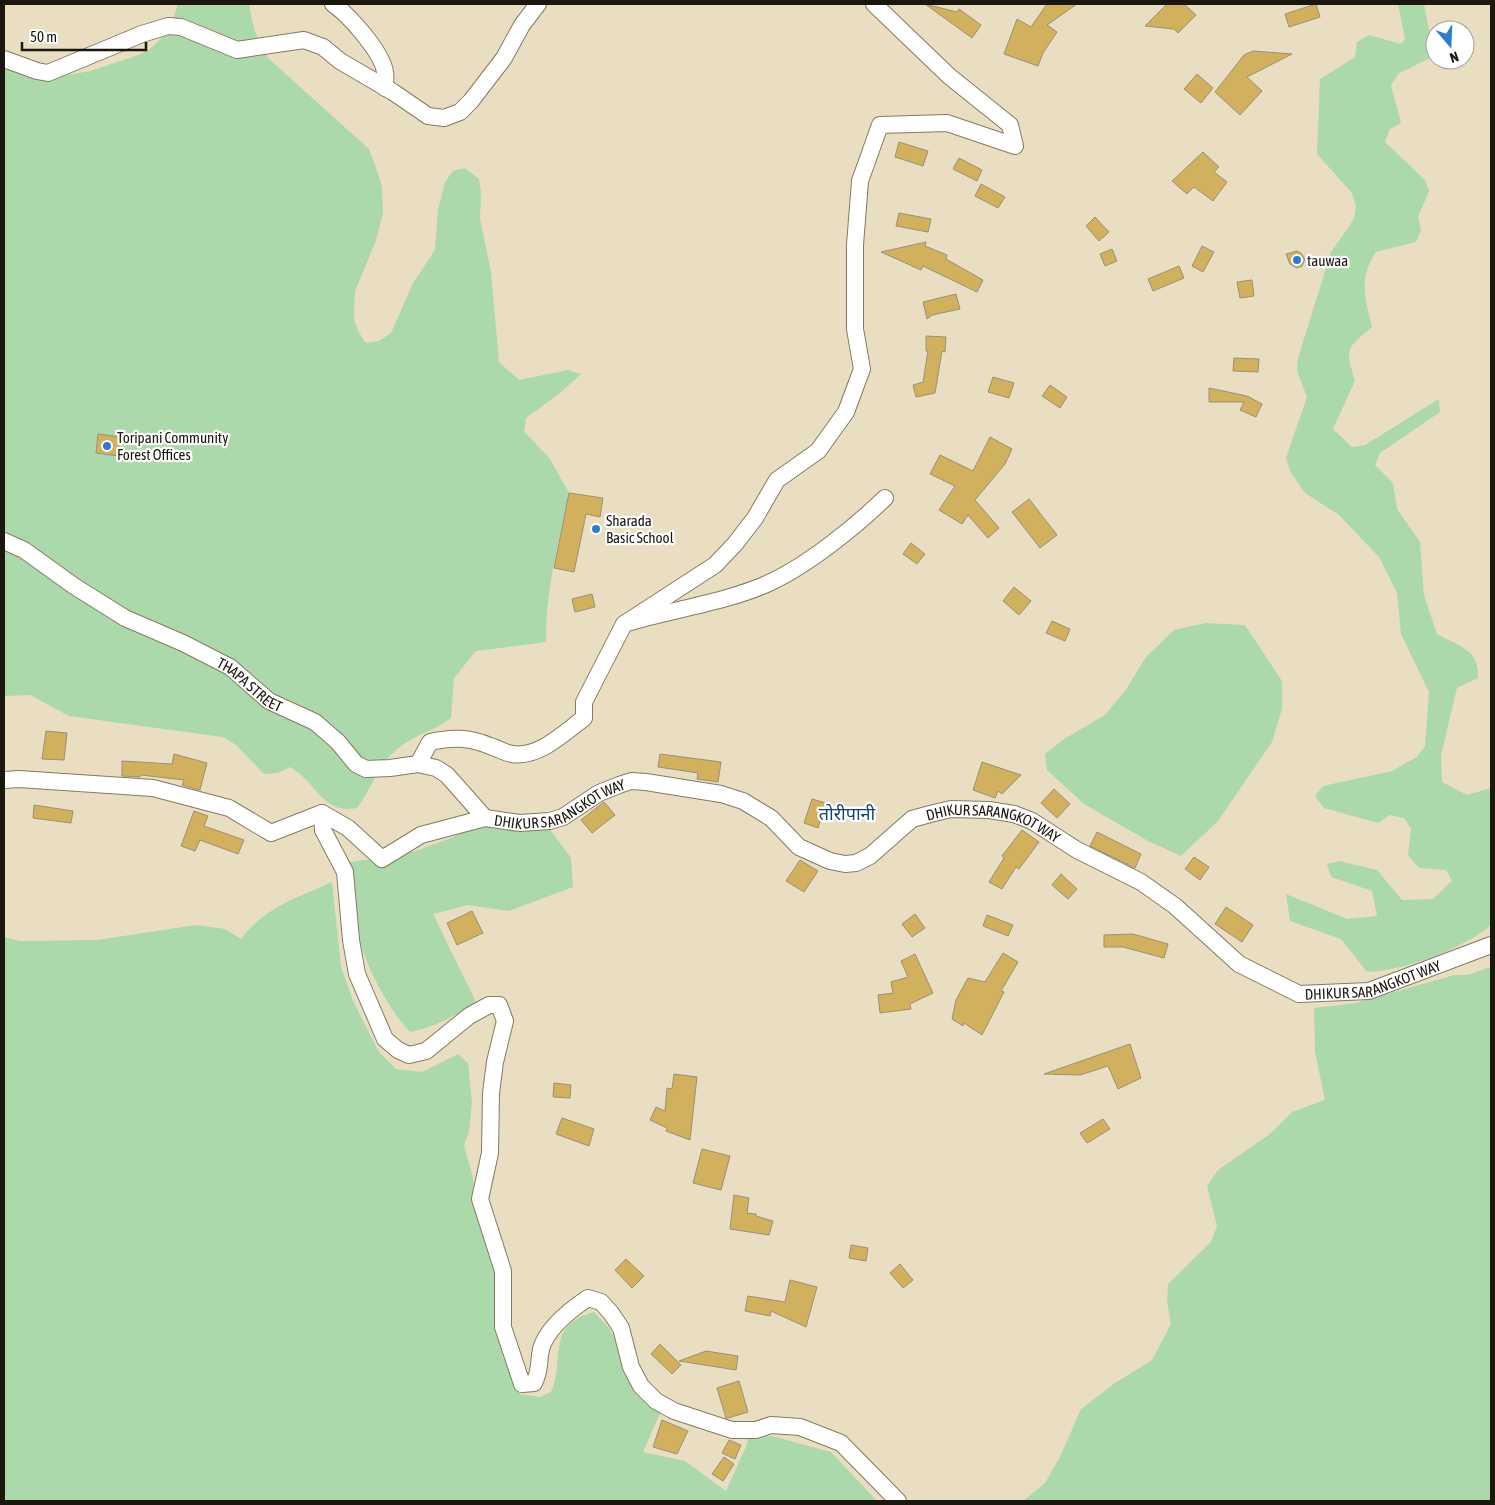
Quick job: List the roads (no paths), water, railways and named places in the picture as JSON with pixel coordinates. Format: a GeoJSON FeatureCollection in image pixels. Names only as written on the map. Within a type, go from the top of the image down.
{"type":"FeatureCollection","features":[{"type":"Feature","properties":{"kind":"street"},"geometry":{"type":"LineString","coordinates":[[333,4],[347,14],[379,58],[385,71],[385,88]]}},
{"type":"Feature","properties":{"kind":"street"},"geometry":{"type":"LineString","coordinates":[[4,59],[48,73],[142,34],[168,26],[181,27],[237,50],[294,40],[313,42],[428,116],[444,118],[453,116],[471,101],[504,58],[522,25],[538,4]]}},
{"type":"Feature","properties":{"kind":"street"},"geometry":{"type":"LineString","coordinates":[[418,764],[430,742],[451,737],[475,740],[512,754],[536,751],[554,741],[584,718],[584,702],[624,624],[715,565],[736,544],[755,518],[777,480],[818,451],[846,412],[862,369],[854,329],[855,244],[860,181],[880,124],[946,123],[1015,146],[1010,124],[949,76],[874,4]]}},
{"type":"Feature","properties":{"kind":"street"},"geometry":{"type":"LineString","coordinates":[[624,624],[728,596],[771,582],[802,564],[868,514],[885,498]]}},
{"type":"Feature","properties":{"kind":"street","name":"THAPA STREET"},"geometry":{"type":"LineString","coordinates":[[4,541],[24,550],[74,586],[125,618],[183,643],[230,667],[269,701],[315,722],[338,742],[356,764],[366,769],[418,764],[436,768],[447,775],[485,818]]}},
{"type":"Feature","properties":{"kind":"street"},"geometry":{"type":"LineString","coordinates":[[4,780],[19,779],[154,788],[229,808],[271,832],[322,813]]}},
{"type":"Feature","properties":{"kind":"street","name":"DHIKUR SARANGKOT WAY"},"geometry":{"type":"LineString","coordinates":[[485,818],[520,823],[550,821],[563,817],[599,793],[631,781],[646,782],[721,794],[743,801],[771,818],[799,846],[830,861],[845,864],[856,863],[870,856],[912,819],[930,814],[960,810],[988,810],[1014,814],[1032,821],[1077,850],[1141,882],[1175,906],[1239,964],[1299,994],[1369,991],[1491,945]]}},
{"type":"Feature","properties":{"kind":"street"},"geometry":{"type":"LineString","coordinates":[[322,813],[348,828],[382,860],[421,835],[485,818]]}},
{"type":"Feature","properties":{"kind":"street"},"geometry":{"type":"LineString","coordinates":[[322,813],[323,830],[344,872],[351,940],[357,974],[385,1039],[398,1050],[410,1055],[426,1051],[470,1016],[488,1005],[500,1005],[505,1021],[495,1062],[491,1092],[490,1153],[480,1199],[503,1270],[503,1327],[522,1384],[534,1383],[540,1370],[542,1349],[553,1328],[588,1298],[601,1302],[621,1328],[631,1367],[641,1386],[656,1400],[674,1412],[732,1430],[756,1430],[771,1425],[800,1427],[841,1443],[898,1501]]}},
{"type":"Feature","properties":{"kind":"place","name":"tauwaa"},"geometry":{"type":"Point","coordinates":[1297,260]}},
{"type":"Feature","properties":{"kind":"place","name":"Toripani Community Forest Offices"},"geometry":{"type":"Point","coordinates":[107,446]}},
{"type":"Feature","properties":{"kind":"place","name":"Sharada Basic School"},"geometry":{"type":"Point","coordinates":[596,529]}},
{"type":"Feature","properties":{"kind":"district","name":"तोरीपानी"},"geometry":{"type":"Point","coordinates":[847,813]}}]}
